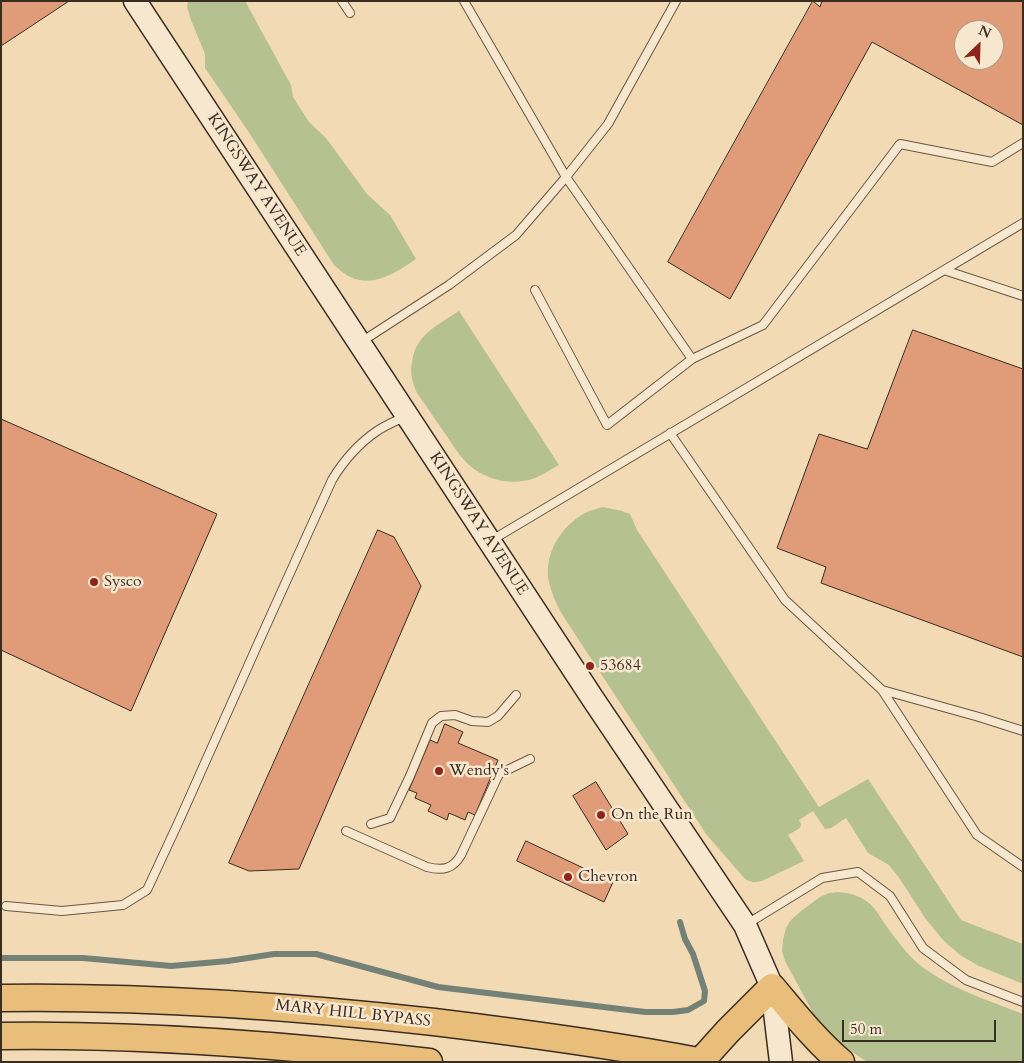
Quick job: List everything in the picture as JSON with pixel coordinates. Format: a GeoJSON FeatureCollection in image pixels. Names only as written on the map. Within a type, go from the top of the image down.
{"type":"FeatureCollection","features":[{"type":"Feature","properties":{"kind":"highway"},"geometry":{"type":"LineString","coordinates":[[702,1062],[728,1031],[772,987],[829,1052],[841,1062]]}},
{"type":"Feature","properties":{"kind":"highway","name":"MARY HILL BYPASS"},"geometry":{"type":"LineString","coordinates":[[1,998],[152,999],[274,1006],[520,1032],[702,1062]]}},
{"type":"Feature","properties":{"kind":"highway"},"geometry":{"type":"LineString","coordinates":[[1,1036],[150,1038],[368,1054],[429,1062]]}},
{"type":"Feature","properties":{"kind":"main road","name":"KINGSWAY AVENUE"},"geometry":{"type":"LineString","coordinates":[[135,1],[489,542],[745,926],[772,987],[780,1062]]}},
{"type":"Feature","properties":{"kind":"lane"},"geometry":{"type":"LineString","coordinates":[[342,1],[350,13]]}},
{"type":"Feature","properties":{"kind":"lane"},"geometry":{"type":"LineString","coordinates":[[464,1],[566,176],[692,359]]}},
{"type":"Feature","properties":{"kind":"lane"},"geometry":{"type":"LineString","coordinates":[[360,344],[449,285],[516,235],[608,124],[676,1]]}},
{"type":"Feature","properties":{"kind":"lane"},"geometry":{"type":"LineString","coordinates":[[535,290],[607,425],[692,359],[763,325],[900,144],[992,162],[1023,143]]}},
{"type":"Feature","properties":{"kind":"lane"},"geometry":{"type":"LineString","coordinates":[[489,542],[1023,223]]}},
{"type":"Feature","properties":{"kind":"lane"},"geometry":{"type":"LineString","coordinates":[[944,270],[1023,296]]}},
{"type":"Feature","properties":{"kind":"lane"},"geometry":{"type":"LineString","coordinates":[[6,906],[62,911],[123,905],[147,890],[180,821],[332,480],[341,464],[357,447],[378,430],[407,415]]}},
{"type":"Feature","properties":{"kind":"lane"},"geometry":{"type":"LineString","coordinates":[[670,433],[785,600],[882,690],[977,835],[1023,867]]}},
{"type":"Feature","properties":{"kind":"lane"},"geometry":{"type":"LineString","coordinates":[[882,690],[1023,731]]}},
{"type":"Feature","properties":{"kind":"lane"},"geometry":{"type":"LineString","coordinates":[[371,824],[390,818],[432,723],[441,716],[456,715],[488,722],[498,716],[516,695]]}},
{"type":"Feature","properties":{"kind":"lane"},"geometry":{"type":"LineString","coordinates":[[346,831],[428,866],[444,869],[457,862],[462,855],[499,774],[530,758]]}},
{"type":"Feature","properties":{"kind":"lane"},"geometry":{"type":"LineString","coordinates":[[745,926],[822,878],[858,872],[890,896],[923,948],[966,980],[1023,1002]]}},
{"type":"Feature","properties":{"kind":"green space"},"geometry":{"type":"Polygon","coordinates":[[[188,1],[245,1],[291,85],[293,97],[309,122],[326,138],[367,194],[390,215],[416,259],[385,277],[368,281],[350,277],[334,265],[205,68],[205,54],[191,20],[187,7],[188,1]]]}},
{"type":"Feature","properties":{"kind":"green space"},"geometry":{"type":"Polygon","coordinates":[[[459,311],[559,465],[535,478],[518,482],[500,481],[484,475],[469,465],[457,451],[417,393],[411,370],[414,352],[418,344],[429,331],[459,311]]]}},
{"type":"Feature","properties":{"kind":"green space"},"geometry":{"type":"Polygon","coordinates":[[[603,507],[630,514],[637,530],[819,807],[868,779],[961,920],[1023,944],[1023,984],[979,966],[960,955],[943,940],[925,918],[889,865],[868,853],[846,818],[831,828],[825,829],[813,811],[799,820],[800,828],[788,835],[804,861],[761,881],[752,882],[745,879],[706,834],[565,619],[554,597],[548,572],[551,552],[556,542],[561,533],[576,519],[587,512],[603,507]]]}},
{"type":"Feature","properties":{"kind":"green space"},"geometry":{"type":"Polygon","coordinates":[[[838,892],[848,893],[867,901],[914,960],[939,978],[966,992],[1023,1014],[1023,1062],[867,1062],[828,1033],[814,1015],[785,961],[782,951],[786,928],[790,921],[820,897],[838,892]]]}},
{"type":"Feature","properties":{"kind":"building"},"geometry":{"type":"Polygon","coordinates":[[[1,1],[69,1],[1,46],[1,1]]]}},
{"type":"Feature","properties":{"kind":"building"},"geometry":{"type":"Polygon","coordinates":[[[813,1],[820,7],[822,1],[1023,1],[1023,125],[872,42],[730,299],[668,262],[813,1]]]}},
{"type":"Feature","properties":{"kind":"building"},"geometry":{"type":"Polygon","coordinates":[[[913,330],[1023,369],[1023,657],[821,583],[826,567],[777,548],[819,434],[867,449],[913,330]]]}},
{"type":"Feature","properties":{"kind":"building","name":"Sysco"},"geometry":{"type":"Polygon","coordinates":[[[1,419],[217,514],[131,711],[1,650],[1,419]]]}},
{"type":"Feature","properties":{"kind":"building"},"geometry":{"type":"Polygon","coordinates":[[[378,530],[394,537],[421,586],[299,869],[249,871],[229,863],[378,530]]]}},
{"type":"Feature","properties":{"kind":"building"},"geometry":{"type":"Polygon","coordinates":[[[445,724],[463,732],[458,743],[498,760],[475,815],[468,812],[465,820],[449,813],[447,820],[428,811],[431,805],[415,798],[417,793],[409,790],[430,740],[437,743],[445,724]]]}},
{"type":"Feature","properties":{"kind":"building","name":"On the Run"},"geometry":{"type":"Polygon","coordinates":[[[596,782],[628,834],[606,850],[573,796],[596,782]]]}},
{"type":"Feature","properties":{"kind":"building"},"geometry":{"type":"Polygon","coordinates":[[[526,841],[613,882],[604,902],[517,861],[526,841]]]}},
{"type":"Feature","properties":{"kind":"waterway"},"geometry":{"type":"LineString","coordinates":[[1,958],[83,958],[171,966],[228,961],[274,954],[316,954],[438,987],[645,1012],[673,1012],[688,1010],[704,1001],[705,991],[680,922]]}},
{"type":"Feature","properties":{"kind":"place","name":"Sysco"},"geometry":{"type":"Point","coordinates":[94,582]}},
{"type":"Feature","properties":{"kind":"place","name":"53684"},"geometry":{"type":"Point","coordinates":[590,666]}},
{"type":"Feature","properties":{"kind":"place","name":"Wendy's"},"geometry":{"type":"Point","coordinates":[439,771]}},
{"type":"Feature","properties":{"kind":"place","name":"On the Run"},"geometry":{"type":"Point","coordinates":[601,815]}},
{"type":"Feature","properties":{"kind":"place","name":"Chevron"},"geometry":{"type":"Point","coordinates":[568,877]}}]}
